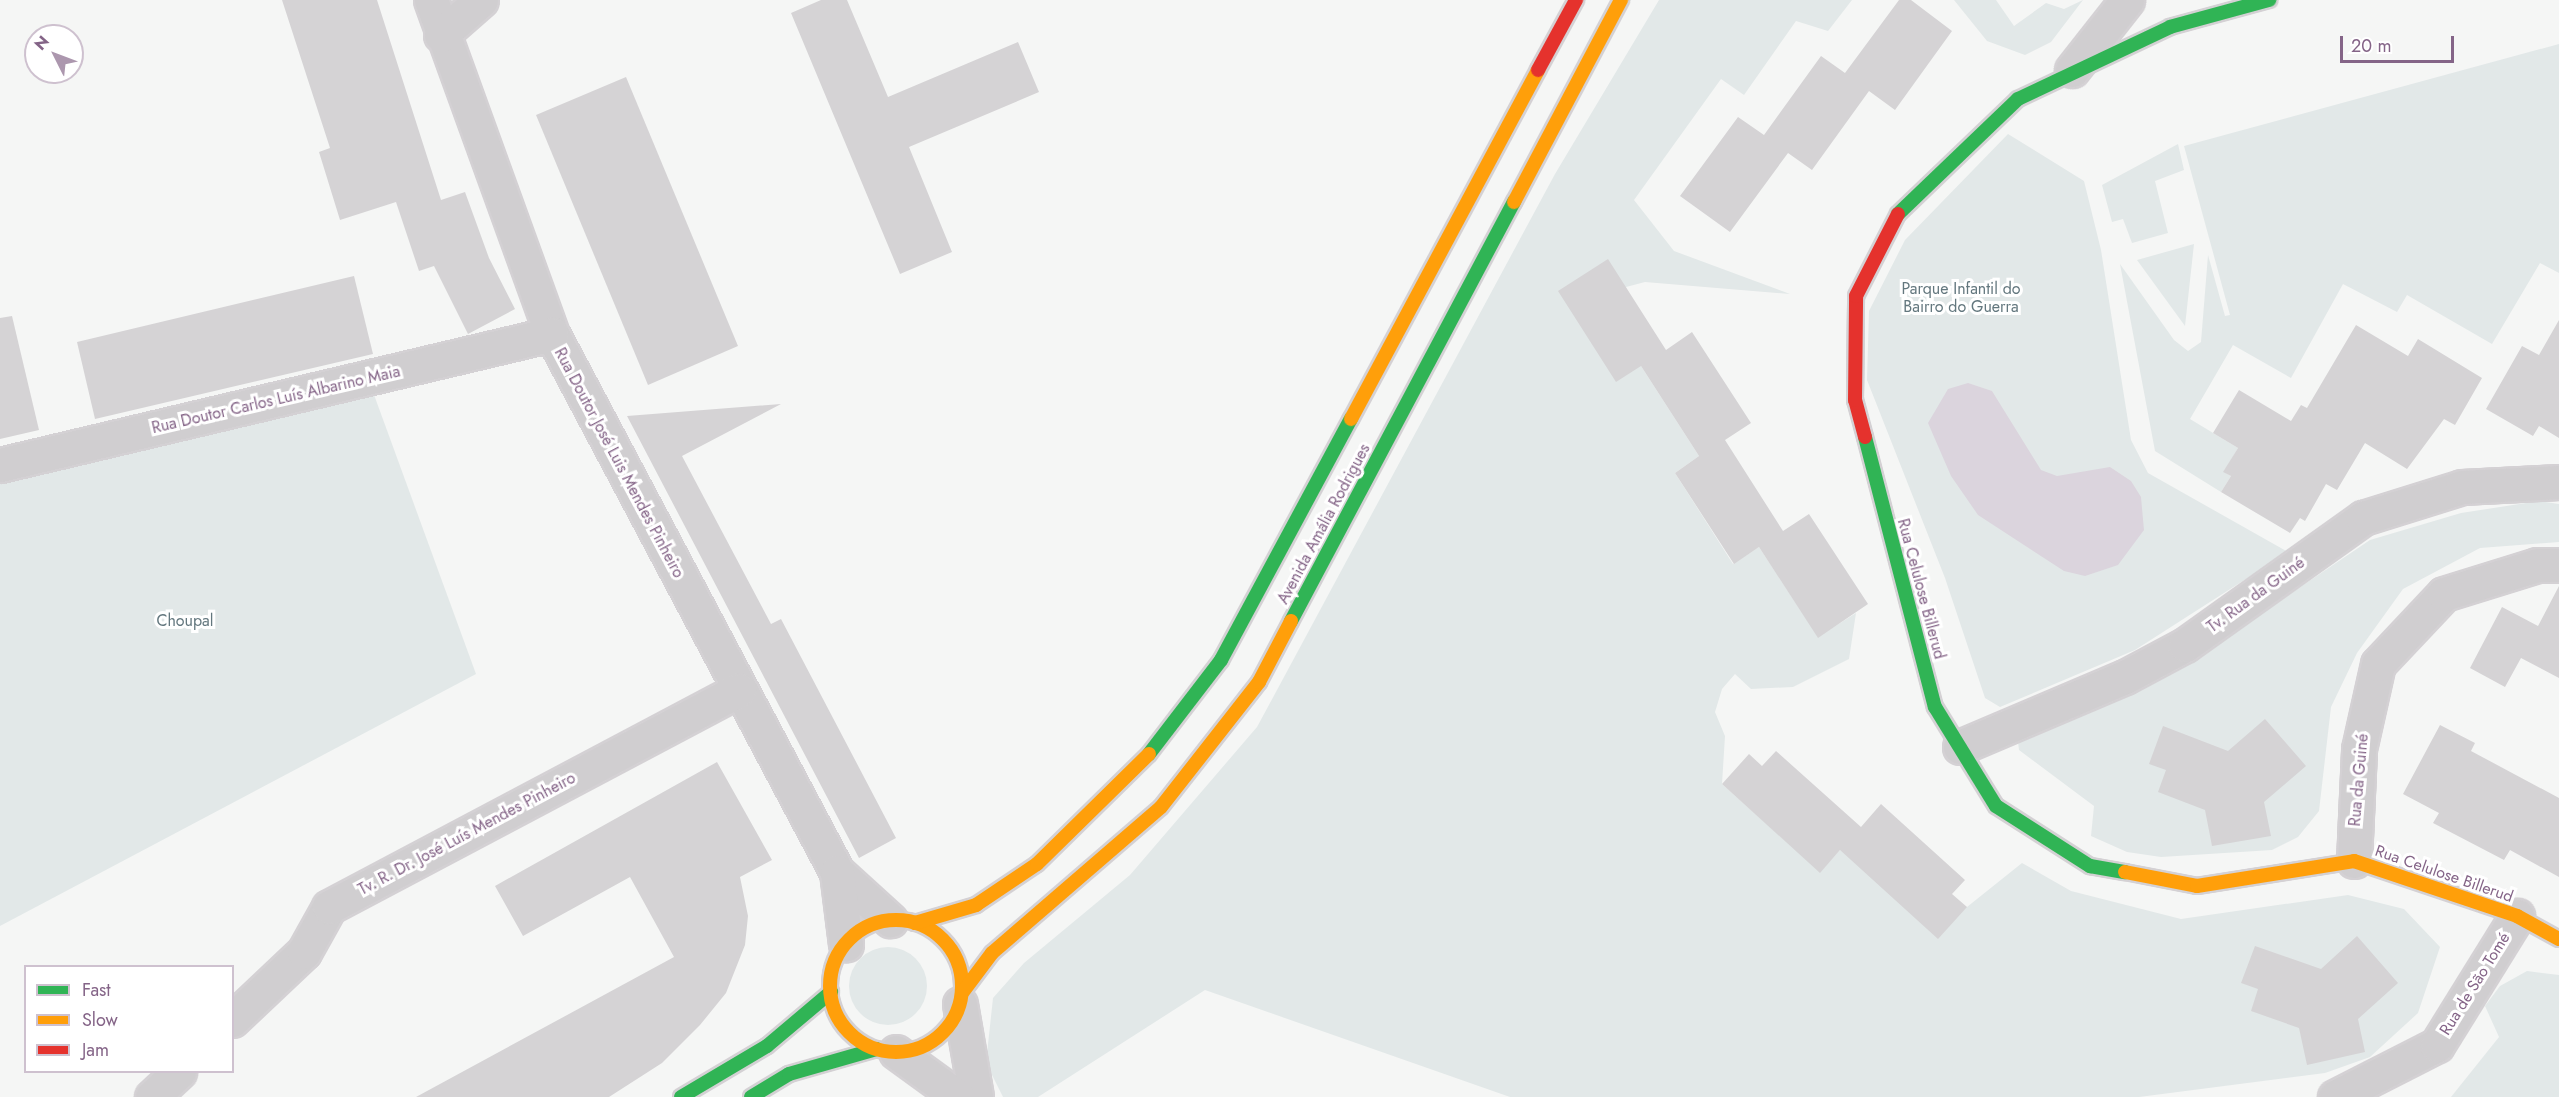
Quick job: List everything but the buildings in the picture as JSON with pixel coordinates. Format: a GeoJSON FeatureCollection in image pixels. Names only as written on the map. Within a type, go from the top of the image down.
{"type":"FeatureCollection","features":[{"type":"Feature","properties":{"kind":"main road","name":"Avenida Amália Rodrigues"},"geometry":{"type":"LineString","coordinates":[[902,921],[976,905],[1037,864],[1132,777],[1221,660],[1576,0]]}},
{"type":"Feature","properties":{"kind":"main road","name":"Avenida Amália Rodrigues"},"geometry":{"type":"LineString","coordinates":[[961,991],[992,953],[1161,807],[1259,682],[1621,0]]}},
{"type":"Feature","properties":{"kind":"main road","name":"Rua Celulose Billerud"},"geometry":{"type":"LineString","coordinates":[[2269,0],[2170,27],[2072,70],[2018,99],[1904,203],[1856,296],[1855,400],[1935,707],[1996,806],[2090,866],[2197,886],[2354,861],[2517,916],[2559,939]]}},
{"type":"Feature","properties":{"kind":"main road"},"geometry":{"type":"LineString","coordinates":[[751,1097],[789,1074],[886,1051],[936,1039],[961,991],[946,942],[902,921],[858,932],[846,944],[831,975],[831,992],[845,1028],[886,1051]]}},
{"type":"Feature","properties":{"kind":"main road"},"geometry":{"type":"LineString","coordinates":[[681,1097],[767,1046],[831,992]]}},
{"type":"Feature","properties":{"kind":"street","name":"Rua Doutor José Luis Mendes Pinheiro"},"geometry":{"type":"LineString","coordinates":[[431,0],[441,35],[552,334],[837,872],[846,944]]}},
{"type":"Feature","properties":{"kind":"street"},"geometry":{"type":"LineString","coordinates":[[441,35],[481,0]]}},
{"type":"Feature","properties":{"kind":"street"},"geometry":{"type":"LineString","coordinates":[[2072,70],[2127,0]]}},
{"type":"Feature","properties":{"kind":"street","name":"Rua Doutor Carlos Luís Albarino Maia"},"geometry":{"type":"LineString","coordinates":[[0,465],[552,334]]}},
{"type":"Feature","properties":{"kind":"street","name":"Tv. Rua da Guiné"},"geometry":{"type":"LineString","coordinates":[[1960,747],[2124,677],[2185,645],[2363,518],[2462,487],[2559,482]]}},
{"type":"Feature","properties":{"kind":"street","name":"Rua da Guiné"},"geometry":{"type":"LineString","coordinates":[[2354,861],[2359,748],[2378,664],[2444,594],[2537,565],[2559,565]]}},
{"type":"Feature","properties":{"kind":"street","name":"Tv. R. Dr. José Luís Mendes Pinheiro"},"geometry":{"type":"LineString","coordinates":[[234,1018],[304,952],[329,907],[739,690]]}},
{"type":"Feature","properties":{"kind":"street","name":"Rua Doutor José Luis Mendes Pinheiro"},"geometry":{"type":"LineString","coordinates":[[837,872],[902,921]]}},
{"type":"Feature","properties":{"kind":"street","name":"Rua de São Tomé"},"geometry":{"type":"LineString","coordinates":[[2335,1097],[2437,1046],[2517,916]]}},
{"type":"Feature","properties":{"kind":"street"},"geometry":{"type":"LineString","coordinates":[[961,991],[976,1097]]}},
{"type":"Feature","properties":{"kind":"street"},"geometry":{"type":"LineString","coordinates":[[886,1051],[958,1097]]}},
{"type":"Feature","properties":{"kind":"street"},"geometry":{"type":"LineString","coordinates":[[152,1097],[177,1073]]}},
{"type":"Feature","properties":{"kind":"green space"},"geometry":{"type":"Polygon","coordinates":[[[1659,0],[1852,0],[1828,31],[1796,21],[1744,95],[1721,79],[1634,200],[1674,251],[1790,294],[1645,282],[1626,287],[1641,366],[1699,456],[1675,473],[1733,564],[1759,547],[1818,637],[1856,613],[1849,659],[1793,687],[1751,689],[1735,674],[1722,689],[1715,712],[1725,736],[1722,784],[1820,872],[1840,850],[1967,907],[2022,863],[2071,891],[2181,919],[2348,895],[2404,909],[2440,947],[2418,1013],[2370,1057],[2325,1073],[2139,1097],[1510,1097],[1205,990],[1038,1097],[1003,1097],[986,1063],[993,998],[1024,963],[1130,875],[1257,727],[1555,174],[1659,0]]]}},
{"type":"Feature","properties":{"kind":"green space"},"geometry":{"type":"Polygon","coordinates":[[[1954,0],[1996,0],[2014,26],[2046,3],[2064,9],[2083,0],[2051,42],[2025,55],[1987,41],[1954,0]]]}},
{"type":"Feature","properties":{"kind":"green space"},"geometry":{"type":"Polygon","coordinates":[[[2559,44],[2559,273],[2540,263],[2492,344],[2407,295],[2397,312],[2343,284],[2291,378],[2233,345],[2190,419],[2238,448],[2224,472],[2231,476],[2221,492],[2155,451],[2120,264],[2174,340],[2188,351],[2201,342],[2208,255],[2225,316],[2230,315],[2184,146],[2559,44]]]}},
{"type":"Feature","properties":{"kind":"green space","name":"Parque Infantil do Bairro do Guerra"},"geometry":{"type":"Polygon","coordinates":[[[2008,134],[2084,181],[2101,250],[2131,440],[2148,473],[2288,552],[2135,650],[2000,707],[1985,698],[1945,578],[1867,380],[1869,311],[1905,240],[2008,134]]]}},
{"type":"Feature","properties":{"kind":"green space"},"geometry":{"type":"Polygon","coordinates":[[[2178,144],[2184,170],[2155,181],[2168,233],[2132,243],[2123,219],[2112,222],[2102,185],[2178,144]]]}},
{"type":"Feature","properties":{"kind":"green space"},"geometry":{"type":"Polygon","coordinates":[[[2194,244],[2185,326],[2137,260],[2194,244]]]}},
{"type":"Feature","properties":{"kind":"green space","name":"Choupal"},"geometry":{"type":"Polygon","coordinates":[[[373,392],[476,674],[0,926],[0,473],[373,392]]]}},
{"type":"Feature","properties":{"kind":"green space"},"geometry":{"type":"Polygon","coordinates":[[[2539,501],[2559,504],[2559,542],[2480,548],[2403,589],[2357,653],[2331,707],[2319,811],[2298,837],[2272,850],[2161,857],[2127,852],[2091,836],[2094,806],[2019,750],[2018,742],[2141,686],[2222,640],[2370,540],[2461,513],[2539,501]]]}},
{"type":"Feature","properties":{"kind":"green space"},"geometry":{"type":"Polygon","coordinates":[[[888,947],[903,950],[916,958],[924,971],[927,986],[924,1001],[916,1014],[903,1022],[888,1025],[873,1022],[860,1014],[852,1001],[849,986],[852,971],[860,958],[873,950],[888,947]]]}},
{"type":"Feature","properties":{"kind":"green space"},"geometry":{"type":"Polygon","coordinates":[[[2527,971],[2559,975],[2559,1097],[2451,1097],[2499,1037],[2485,1006],[2500,986],[2527,971]]]}},
{"type":"Feature","properties":{"kind":"shaded area"},"geometry":{"type":"Polygon","coordinates":[[[1968,383],[1992,391],[2041,470],[2057,476],[2110,467],[2131,481],[2141,497],[2144,530],[2118,565],[2085,576],[2064,571],[1978,515],[1951,476],[1928,423],[1948,389],[1968,383]]]}},
{"type":"Feature","properties":{"kind":"traffic: fast"},"geometry":{"type":"LineString","coordinates":[[1898,214],[2018,99],[2170,27],[2269,0]]}},
{"type":"Feature","properties":{"kind":"traffic: fast"},"geometry":{"type":"LineString","coordinates":[[1291,621],[1514,202]]}},
{"type":"Feature","properties":{"kind":"traffic: fast"},"geometry":{"type":"LineString","coordinates":[[1149,754],[1221,660],[1351,419]]}},
{"type":"Feature","properties":{"kind":"traffic: fast"},"geometry":{"type":"LineString","coordinates":[[1865,437],[1935,707],[1996,806],[2090,866],[2125,872]]}},
{"type":"Feature","properties":{"kind":"traffic: fast"},"geometry":{"type":"LineString","coordinates":[[681,1097],[767,1046],[831,992]]}},
{"type":"Feature","properties":{"kind":"traffic: fast"},"geometry":{"type":"LineString","coordinates":[[751,1097],[789,1074],[877,1049]]}},
{"type":"Feature","properties":{"kind":"traffic: slow"},"geometry":{"type":"LineString","coordinates":[[1514,202],[1621,0]]}},
{"type":"Feature","properties":{"kind":"traffic: slow"},"geometry":{"type":"LineString","coordinates":[[1351,419],[1538,70]]}},
{"type":"Feature","properties":{"kind":"traffic: slow"},"geometry":{"type":"LineString","coordinates":[[962,993],[992,953],[1161,807],[1259,682],[1291,621]]}},
{"type":"Feature","properties":{"kind":"traffic: slow"},"geometry":{"type":"LineString","coordinates":[[915,923],[976,905],[1037,864],[1149,754]]}},
{"type":"Feature","properties":{"kind":"traffic: slow"},"geometry":{"type":"LineString","coordinates":[[2125,872],[2197,886],[2354,861],[2517,916],[2559,939]]}},
{"type":"Feature","properties":{"kind":"traffic: slow"},"geometry":{"type":"LineString","coordinates":[[896,920],[921,925],[942,940],[957,961],[962,986],[957,1011],[942,1032],[921,1047],[896,1052],[871,1047],[850,1032],[835,1011],[830,986],[835,961],[850,940],[871,925],[896,920]]}},
{"type":"Feature","properties":{"kind":"traffic: jam"},"geometry":{"type":"LineString","coordinates":[[1538,70],[1576,0]]}},
{"type":"Feature","properties":{"kind":"traffic: jam"},"geometry":{"type":"LineString","coordinates":[[1865,437],[1855,400],[1856,296],[1898,214]]}}]}
